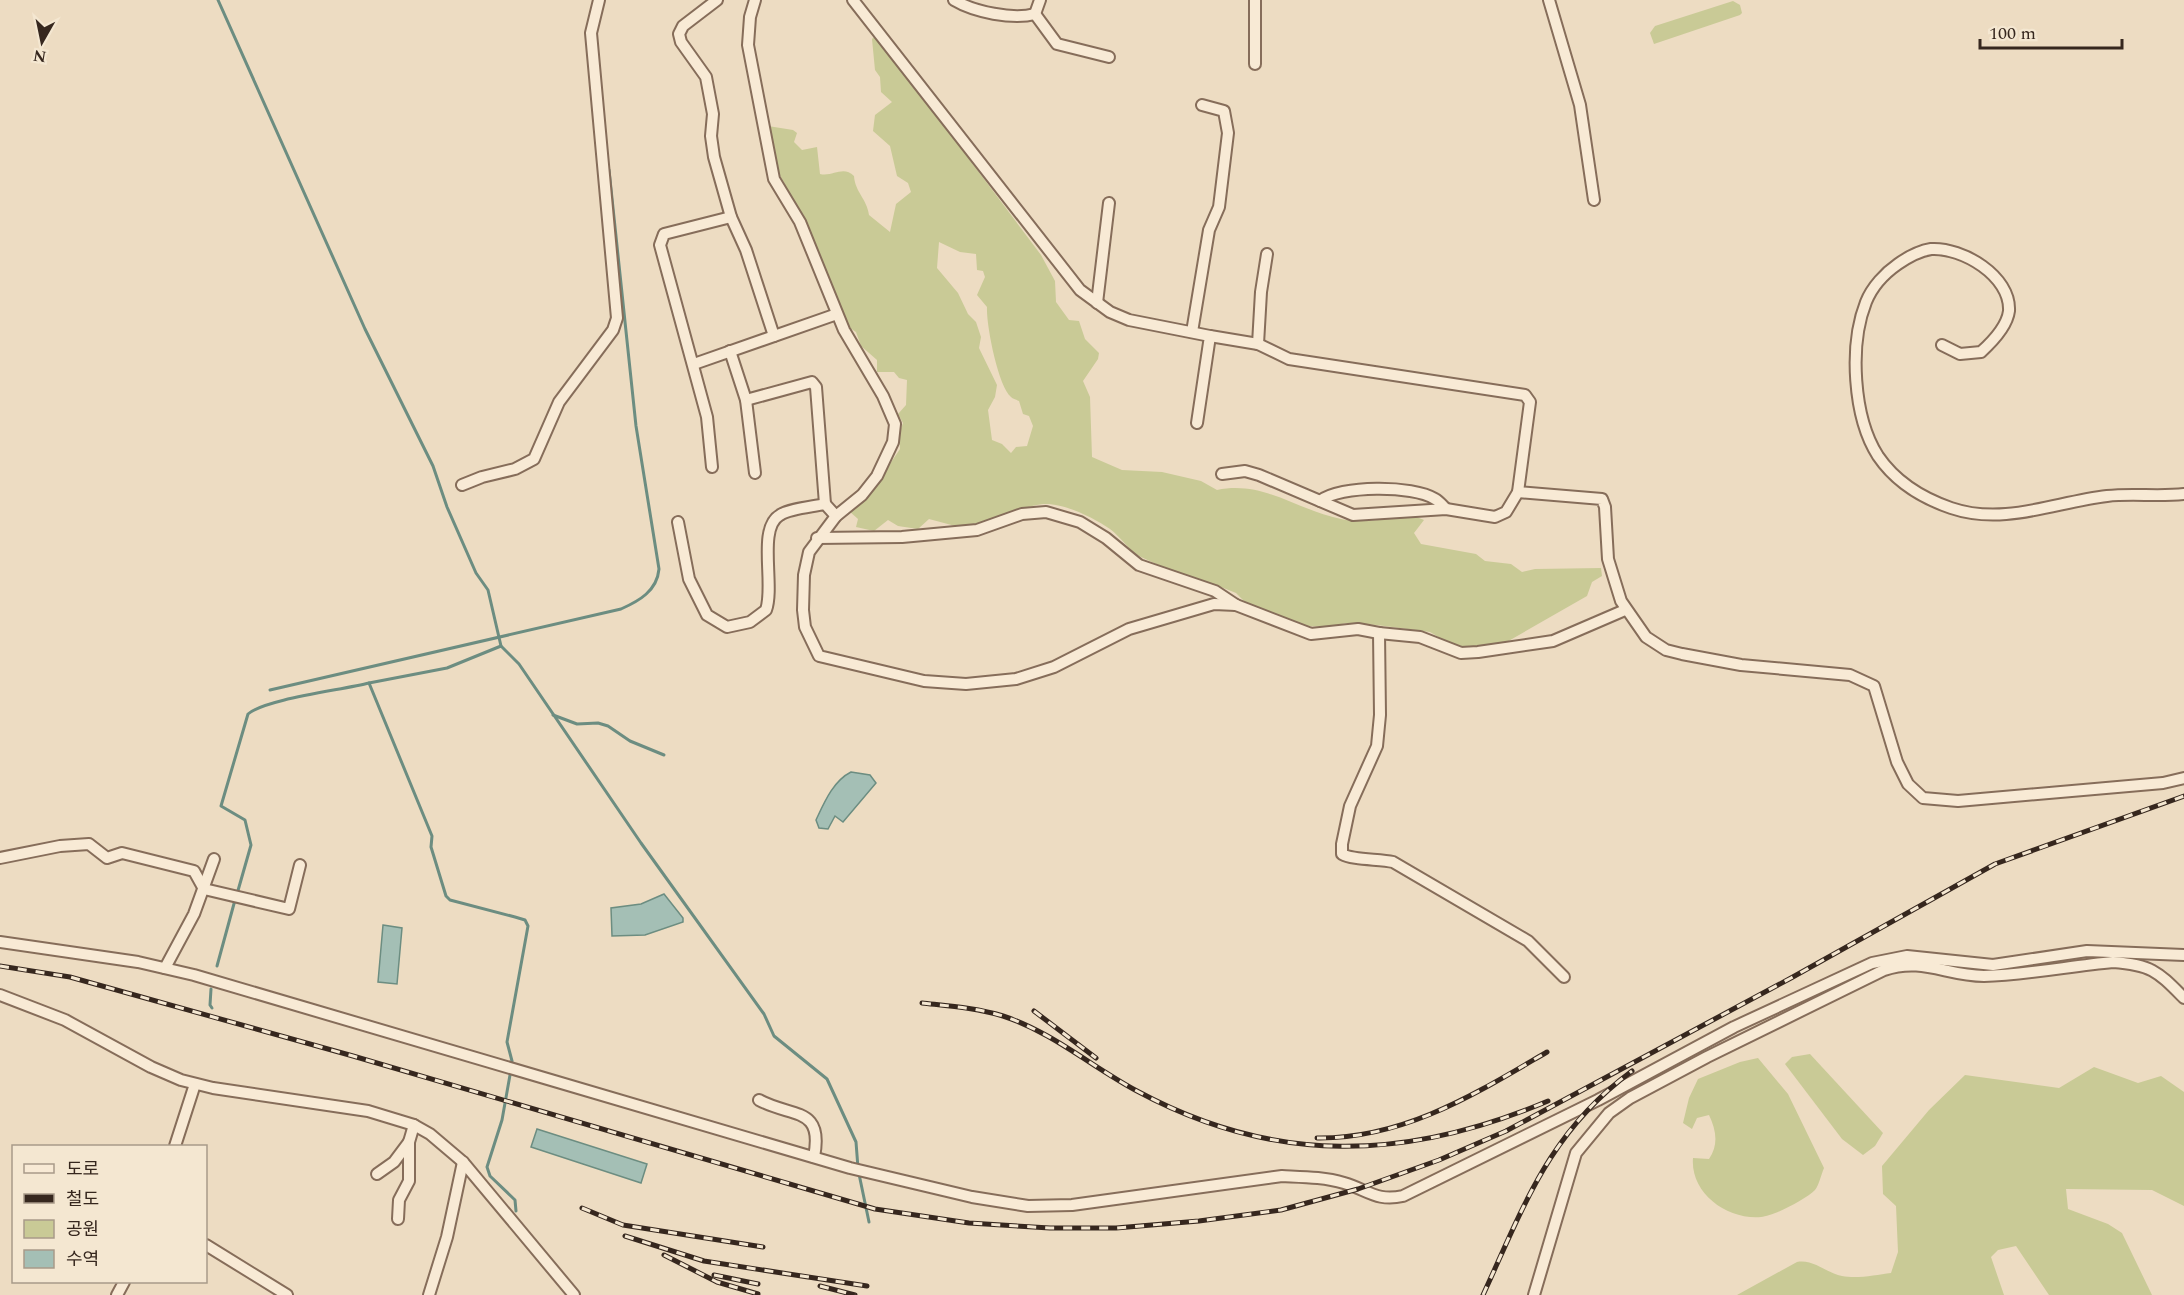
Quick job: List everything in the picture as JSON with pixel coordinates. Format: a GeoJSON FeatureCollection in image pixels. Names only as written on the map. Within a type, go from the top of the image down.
{"type":"FeatureCollection","features":[{"type":"Feature","properties":{"kind":"street"},"geometry":{"type":"LineString","coordinates":[[462,485],[482,477],[515,469],[534,459],[559,402],[607,338],[617,318],[591,33],[599,0]]}},
{"type":"Feature","properties":{"kind":"street"},"geometry":{"type":"LineString","coordinates":[[717,0],[683,27],[679,34],[681,42],[706,77],[713,114],[711,136],[714,157],[731,218],[746,250],[774,336]]}},
{"type":"Feature","properties":{"kind":"street"},"geometry":{"type":"LineString","coordinates":[[754,0],[748,45],[769,164],[774,179],[800,222],[837,314],[883,396],[895,424],[893,442],[881,470],[862,495],[836,516],[817,538],[809,552],[804,575],[803,610],[805,627],[819,656],[924,681],[966,684],[1016,679],[1054,667],[1129,629],[1214,604],[1236,605]]}},
{"type":"Feature","properties":{"kind":"street"},"geometry":{"type":"LineString","coordinates":[[854,0],[1080,290],[1097,303],[1129,320],[1258,344],[1289,359],[1525,395],[1530,402],[1518,492],[1506,512],[1495,517],[1446,509],[1353,514],[1259,475],[1245,471],[1222,474]]}},
{"type":"Feature","properties":{"kind":"street"},"geometry":{"type":"LineString","coordinates":[[954,0],[965,7],[1024,17],[1035,14]]}},
{"type":"Feature","properties":{"kind":"street"},"geometry":{"type":"LineString","coordinates":[[1035,14],[1040,0]]}},
{"type":"Feature","properties":{"kind":"street"},"geometry":{"type":"LineString","coordinates":[[1255,0],[1255,64]]}},
{"type":"Feature","properties":{"kind":"street"},"geometry":{"type":"LineString","coordinates":[[1549,0],[1580,105],[1594,200]]}},
{"type":"Feature","properties":{"kind":"street"},"geometry":{"type":"LineString","coordinates":[[1035,14],[1057,44],[1109,57]]}},
{"type":"Feature","properties":{"kind":"street"},"geometry":{"type":"LineString","coordinates":[[1192,332],[1209,230],[1219,207],[1228,133],[1224,111],[1202,105]]}},
{"type":"Feature","properties":{"kind":"street"},"geometry":{"type":"LineString","coordinates":[[1097,303],[1109,203]]}},
{"type":"Feature","properties":{"kind":"street"},"geometry":{"type":"LineString","coordinates":[[712,467],[707,417],[660,245],[664,234],[731,218]]}},
{"type":"Feature","properties":{"kind":"street"},"geometry":{"type":"LineString","coordinates":[[1942,345],[1960,354],[1982,352],[2005,324],[2008,304],[2003,289],[1983,267],[1962,256],[1930,249],[1901,262],[1889,271],[1872,291],[1864,309],[1858,348],[1857,391],[1863,422],[1877,454],[1895,477],[1906,485],[1956,509],[2004,516],[2110,496],[2184,494]]}},
{"type":"Feature","properties":{"kind":"street"},"geometry":{"type":"LineString","coordinates":[[1258,344],[1261,292],[1267,254]]}},
{"type":"Feature","properties":{"kind":"street"},"geometry":{"type":"LineString","coordinates":[[694,364],[837,314]]}},
{"type":"Feature","properties":{"kind":"street"},"geometry":{"type":"LineString","coordinates":[[1197,423],[1210,336]]}},
{"type":"Feature","properties":{"kind":"street"},"geometry":{"type":"LineString","coordinates":[[730,351],[746,400],[755,473]]}},
{"type":"Feature","properties":{"kind":"street"},"geometry":{"type":"LineString","coordinates":[[746,400],[812,382],[816,387],[825,504],[836,516]]}},
{"type":"Feature","properties":{"kind":"street"},"geometry":{"type":"LineString","coordinates":[[1320,501],[1337,492],[1373,489],[1422,494],[1436,499],[1446,509]]}},
{"type":"Feature","properties":{"kind":"street"},"geometry":{"type":"LineString","coordinates":[[1518,492],[1602,499],[1605,507],[1608,559],[1625,610],[1646,637],[1666,650],[1741,665],[1850,675],[1874,686],[1887,735],[1908,784],[1916,794],[1931,801],[1958,801],[2163,783],[2184,778]]}},
{"type":"Feature","properties":{"kind":"street"},"geometry":{"type":"LineString","coordinates":[[678,522],[689,579],[707,615],[728,627],[758,618],[766,610],[770,600],[771,582],[767,549],[772,524],[780,515],[825,504]]}},
{"type":"Feature","properties":{"kind":"street"},"geometry":{"type":"LineString","coordinates":[[817,538],[902,537],[977,530],[1022,514],[1046,512],[1080,522],[1106,538],[1139,565],[1215,591],[1236,605],[1311,634],[1358,629],[1420,638],[1461,652],[1478,652],[1553,641],[1625,610]]}},
{"type":"Feature","properties":{"kind":"street"},"geometry":{"type":"LineString","coordinates":[[1379,633],[1380,715],[1377,746],[1350,806],[1342,854],[1349,859],[1371,858],[1393,862],[1528,941],[1564,976]]}},
{"type":"Feature","properties":{"kind":"street"},"geometry":{"type":"LineString","coordinates":[[0,858],[60,846],[89,844],[107,858],[122,853],[194,871],[204,889],[289,909],[300,865]]}},
{"type":"Feature","properties":{"kind":"street"},"geometry":{"type":"LineString","coordinates":[[165,968],[194,914],[214,859]]}},
{"type":"Feature","properties":{"kind":"street"},"geometry":{"type":"LineString","coordinates":[[0,942],[165,968],[850,1168],[972,1197],[1028,1206],[1072,1205],[1282,1176],[1317,1177],[1345,1183],[1389,1199],[1403,1196],[1598,1100],[1734,1027],[1872,963],[1907,956],[1993,966],[2087,951],[2184,955]]}},
{"type":"Feature","properties":{"kind":"street"},"geometry":{"type":"LineString","coordinates":[[2156,971],[2158,954]]}},
{"type":"Feature","properties":{"kind":"street"},"geometry":{"type":"LineString","coordinates":[[1534,1295],[1576,1153],[1595,1127],[1629,1098],[1707,1056],[1884,970],[1903,964],[1920,964],[1983,976],[2113,962],[2145,966],[2156,971],[2184,998]]}},
{"type":"Feature","properties":{"kind":"street"},"geometry":{"type":"LineString","coordinates":[[0,995],[65,1020],[151,1067],[195,1084],[368,1111],[414,1125],[430,1134],[463,1161],[574,1295]]}},
{"type":"Feature","properties":{"kind":"street"},"geometry":{"type":"LineString","coordinates":[[175,1145],[195,1084]]}},
{"type":"Feature","properties":{"kind":"street"},"geometry":{"type":"LineString","coordinates":[[759,1100],[797,1113],[813,1123],[818,1135],[814,1157]]}},
{"type":"Feature","properties":{"kind":"street"},"geometry":{"type":"LineString","coordinates":[[398,1219],[399,1200],[410,1180],[410,1142],[414,1125]]}},
{"type":"Feature","properties":{"kind":"street"},"geometry":{"type":"LineString","coordinates":[[377,1174],[394,1162],[410,1142]]}},
{"type":"Feature","properties":{"kind":"street"},"geometry":{"type":"LineString","coordinates":[[429,1295],[447,1237],[463,1161]]}},
{"type":"Feature","properties":{"kind":"street"},"geometry":{"type":"LineString","coordinates":[[207,1246],[287,1295]]}},
{"type":"Feature","properties":{"kind":"green space"},"geometry":{"type":"Polygon","coordinates":[[[1733,1],[1740,5],[1742,13],[1740,15],[1654,44],[1650,33],[1655,26],[1733,1]]]}},
{"type":"Feature","properties":{"kind":"green space"},"geometry":{"type":"Polygon","coordinates":[[[876,35],[1041,255],[1055,281],[1056,302],[1069,320],[1079,321],[1085,339],[1099,353],[1098,359],[1083,381],[1090,397],[1092,457],[1122,470],[1162,472],[1201,481],[1217,490],[1234,488],[1265,492],[1341,519],[1368,521],[1414,516],[1424,520],[1414,533],[1421,544],[1476,554],[1485,561],[1511,564],[1522,572],[1535,569],[1601,568],[1602,576],[1592,582],[1587,596],[1505,643],[1471,647],[1452,645],[1430,632],[1377,625],[1346,623],[1330,627],[1306,626],[1245,602],[1236,593],[1141,557],[1114,532],[1080,512],[1062,506],[1046,504],[1032,506],[985,522],[959,527],[929,519],[918,529],[898,526],[888,520],[874,531],[856,527],[858,519],[849,511],[866,499],[900,449],[899,434],[903,423],[898,414],[906,405],[907,380],[899,378],[894,372],[877,372],[877,360],[861,346],[856,332],[847,326],[803,214],[786,193],[785,184],[774,166],[768,126],[793,130],[797,133],[794,142],[802,150],[817,147],[820,174],[846,171],[854,176],[856,187],[866,204],[869,215],[890,232],[896,204],[911,192],[908,183],[897,176],[890,146],[873,131],[875,115],[892,102],[881,92],[880,77],[875,70],[872,39],[876,35]],[[939,242],[937,268],[958,293],[968,314],[976,322],[981,337],[979,348],[997,385],[995,397],[988,410],[992,440],[1002,444],[1011,453],[1016,447],[1027,446],[1033,426],[1029,416],[1023,414],[1019,401],[1012,398],[1006,391],[997,368],[987,307],[977,295],[985,277],[983,271],[977,270],[976,254],[960,252],[939,242]]]}},
{"type":"Feature","properties":{"kind":"green space"},"geometry":{"type":"Polygon","coordinates":[[[1810,1054],[1883,1133],[1875,1146],[1863,1155],[1842,1139],[1785,1064],[1792,1057],[1810,1054]]]}},
{"type":"Feature","properties":{"kind":"green space"},"geometry":{"type":"Polygon","coordinates":[[[1758,1058],[1788,1094],[1824,1168],[1815,1190],[1805,1198],[1774,1214],[1748,1217],[1724,1209],[1713,1202],[1698,1182],[1693,1158],[1709,1159],[1715,1142],[1715,1132],[1709,1115],[1697,1118],[1692,1129],[1683,1123],[1689,1098],[1698,1079],[1740,1062],[1758,1058]]]}},
{"type":"Feature","properties":{"kind":"green space"},"geometry":{"type":"Polygon","coordinates":[[[2094,1067],[2138,1083],[2161,1076],[2184,1092],[2184,1206],[2152,1190],[2066,1189],[2068,1209],[2108,1224],[2122,1233],[2152,1295],[2049,1295],[2016,1246],[1998,1250],[1991,1257],[2004,1295],[1737,1295],[1797,1262],[1809,1262],[1848,1277],[1891,1273],[1898,1252],[1896,1206],[1883,1194],[1882,1166],[1929,1110],[1965,1075],[2059,1088],[2094,1067]]]}},
{"type":"Feature","properties":{"kind":"water"},"geometry":{"type":"Polygon","coordinates":[[[851,772],[870,775],[876,783],[843,822],[835,816],[828,829],[819,828],[816,820],[826,800],[839,781],[851,772]]]}},
{"type":"Feature","properties":{"kind":"water"},"geometry":{"type":"Polygon","coordinates":[[[664,894],[683,918],[683,922],[645,935],[612,936],[611,908],[641,904],[664,894]]]}},
{"type":"Feature","properties":{"kind":"water"},"geometry":{"type":"Polygon","coordinates":[[[383,925],[402,928],[397,984],[378,982],[383,925]]]}},
{"type":"Feature","properties":{"kind":"water"},"geometry":{"type":"Polygon","coordinates":[[[537,1129],[647,1164],[641,1183],[531,1147],[537,1129]]]}},
{"type":"Feature","properties":{"kind":"waterway"},"geometry":{"type":"LineString","coordinates":[[218,0],[365,329],[433,466],[447,507],[476,573],[488,590],[501,646],[519,664],[641,843],[764,1014],[774,1036],[827,1079],[856,1142],[858,1168]]}},
{"type":"Feature","properties":{"kind":"waterway"},"geometry":{"type":"LineString","coordinates":[[270,690],[621,609],[640,599],[655,583],[659,569],[636,426],[609,170]]}},
{"type":"Feature","properties":{"kind":"waterway"},"geometry":{"type":"LineString","coordinates":[[501,646],[447,668],[369,683],[432,836],[431,847],[446,896],[450,900],[525,920],[528,926],[507,1042],[512,1061]]}},
{"type":"Feature","properties":{"kind":"waterway"},"geometry":{"type":"LineString","coordinates":[[237,894],[251,845],[245,820],[221,806],[248,714],[287,699],[369,683]]}},
{"type":"Feature","properties":{"kind":"waterway"},"geometry":{"type":"LineString","coordinates":[[553,715],[577,724],[598,723],[608,726],[630,741],[664,755]]}},
{"type":"Feature","properties":{"kind":"waterway"},"geometry":{"type":"LineString","coordinates":[[217,966],[235,900]]}},
{"type":"Feature","properties":{"kind":"waterway"},"geometry":{"type":"LineString","coordinates":[[211,989],[210,1005],[212,1008]]}},
{"type":"Feature","properties":{"kind":"waterway"},"geometry":{"type":"LineString","coordinates":[[510,1075],[502,1120],[487,1167],[490,1176],[515,1200],[516,1211]]}},
{"type":"Feature","properties":{"kind":"waterway"},"geometry":{"type":"LineString","coordinates":[[859,1174],[869,1222]]}},
{"type":"Feature","properties":{"kind":"railway"},"geometry":{"type":"LineString","coordinates":[[0,966],[70,977],[353,1056],[875,1209],[969,1223],[1050,1228],[1116,1228],[1199,1221],[1281,1210],[1358,1189],[1439,1160],[1506,1131],[1791,978],[1995,864],[2184,796]]}},
{"type":"Feature","properties":{"kind":"railway"},"geometry":{"type":"LineString","coordinates":[[922,1003],[973,1009],[1003,1016],[1055,1040],[1120,1082],[1188,1115],[1239,1132],[1290,1143],[1341,1146],[1392,1144],[1443,1135],[1495,1121],[1548,1101]]}},
{"type":"Feature","properties":{"kind":"railway"},"geometry":{"type":"LineString","coordinates":[[1034,1011],[1096,1058]]}},
{"type":"Feature","properties":{"kind":"railway"},"geometry":{"type":"LineString","coordinates":[[1317,1138],[1380,1131],[1409,1122],[1466,1098],[1547,1052]]}},
{"type":"Feature","properties":{"kind":"railway"},"geometry":{"type":"LineString","coordinates":[[1483,1295],[1526,1201],[1559,1145],[1579,1119],[1603,1094],[1632,1071]]}},
{"type":"Feature","properties":{"kind":"railway"},"geometry":{"type":"LineString","coordinates":[[582,1208],[623,1225],[763,1247]]}},
{"type":"Feature","properties":{"kind":"railway"},"geometry":{"type":"LineString","coordinates":[[625,1236],[704,1261],[867,1286]]}},
{"type":"Feature","properties":{"kind":"railway"},"geometry":{"type":"LineString","coordinates":[[664,1255],[717,1282],[758,1294]]}},
{"type":"Feature","properties":{"kind":"railway"},"geometry":{"type":"LineString","coordinates":[[714,1275],[758,1284]]}},
{"type":"Feature","properties":{"kind":"railway"},"geometry":{"type":"LineString","coordinates":[[820,1286],[855,1295]]}}]}
